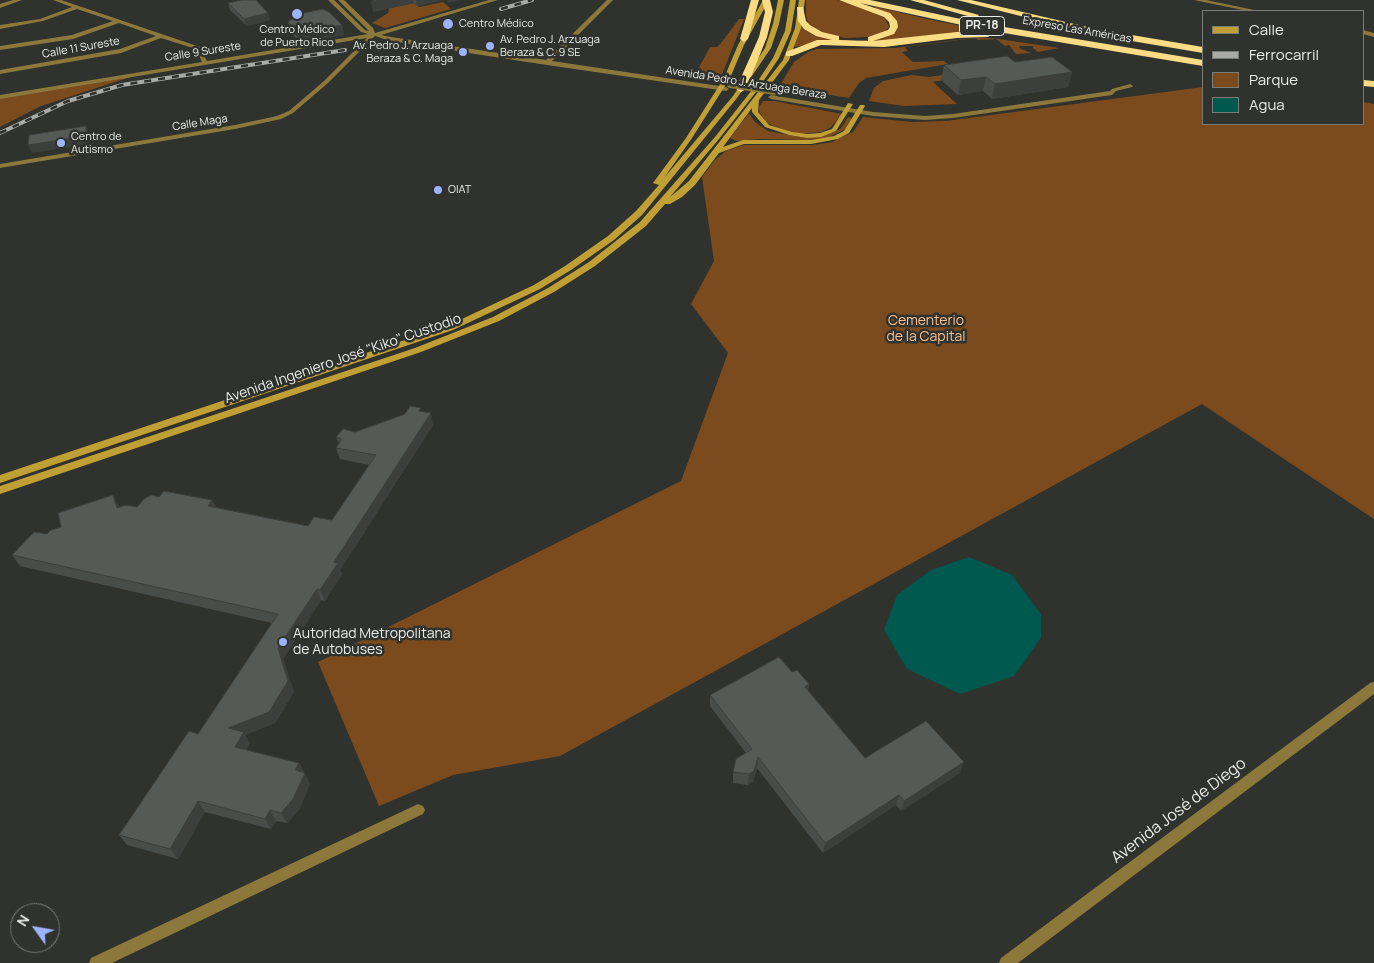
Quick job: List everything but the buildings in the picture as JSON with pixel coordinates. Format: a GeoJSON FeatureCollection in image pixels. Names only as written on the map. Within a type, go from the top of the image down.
{"type":"FeatureCollection","features":[{"type":"Feature","properties":{"kind":"highway"},"geometry":{"type":"LineString","coordinates":[[744,39],[755,0]]}},
{"type":"Feature","properties":{"kind":"highway"},"geometry":{"type":"LineString","coordinates":[[741,89],[760,46],[768,12],[766,0]]}},
{"type":"Feature","properties":{"kind":"highway"},"geometry":{"type":"LineString","coordinates":[[800,10],[802,21],[807,27],[835,38],[869,39],[886,34],[894,27],[893,21],[887,15],[843,0]]}},
{"type":"Feature","properties":{"kind":"highway","name":"Expreso Las Américas"},"geometry":{"type":"LineString","coordinates":[[859,0],[963,23],[1202,63]]}},
{"type":"Feature","properties":{"kind":"highway"},"geometry":{"type":"LineString","coordinates":[[894,0],[978,19],[1043,28],[1202,56]]}},
{"type":"Feature","properties":{"kind":"highway"},"geometry":{"type":"LineString","coordinates":[[914,0],[1043,28]]}},
{"type":"Feature","properties":{"kind":"highway","name":"Expreso Las Américas"},"geometry":{"type":"LineString","coordinates":[[961,0],[1096,32],[1202,50]]}},
{"type":"Feature","properties":{"kind":"highway"},"geometry":{"type":"LineString","coordinates":[[789,54],[820,42],[884,44],[985,34],[1106,47]]}},
{"type":"Feature","properties":{"kind":"main road"},"geometry":{"type":"LineString","coordinates":[[649,199],[662,174],[725,87],[744,39],[766,0]]}},
{"type":"Feature","properties":{"kind":"main road","name":"Avenida Ingeniero José \"Kiko\" Custodio"},"geometry":{"type":"LineString","coordinates":[[0,479],[450,328],[537,287],[590,254],[628,224],[741,89],[768,48],[776,24],[780,0]]}},
{"type":"Feature","properties":{"kind":"main road","name":"Avenida Ingeniero José \"Kiko\" Custodio"},"geometry":{"type":"LineString","coordinates":[[0,490],[364,369],[464,333],[518,308],[592,264],[643,224],[660,206],[725,128],[767,73],[785,38],[793,0]]}},
{"type":"Feature","properties":{"kind":"main road"},"geometry":{"type":"LineString","coordinates":[[660,206],[680,195],[759,98],[789,54],[798,28],[802,0]]}},
{"type":"Feature","properties":{"kind":"main road"},"geometry":{"type":"LineString","coordinates":[[759,98],[755,112],[759,119],[778,131],[799,136],[829,133],[841,122],[849,107]]}},
{"type":"Feature","properties":{"kind":"main road"},"geometry":{"type":"LineString","coordinates":[[715,153],[743,142],[811,142],[836,138],[847,132],[860,109]]}},
{"type":"Feature","properties":{"kind":"street"},"geometry":{"type":"LineString","coordinates":[[0,6],[19,0]]}},
{"type":"Feature","properties":{"kind":"street"},"geometry":{"type":"LineString","coordinates":[[56,0],[198,48],[205,62]]}},
{"type":"Feature","properties":{"kind":"street","name":"Avenida Pedro J. Arzuaga Beraza"},"geometry":{"type":"LineString","coordinates":[[331,0],[363,31],[373,35],[550,60],[925,118],[953,116],[1112,93],[1114,90],[1130,86]]}},
{"type":"Feature","properties":{"kind":"street"},"geometry":{"type":"LineString","coordinates":[[341,0],[371,29],[373,35]]}},
{"type":"Feature","properties":{"kind":"street","name":"Calle 9 Sureste"},"geometry":{"type":"LineString","coordinates":[[0,97],[205,62],[286,51],[373,35],[495,0]]}},
{"type":"Feature","properties":{"kind":"street"},"geometry":{"type":"LineString","coordinates":[[550,60],[610,0]]}},
{"type":"Feature","properties":{"kind":"street"},"geometry":{"type":"LineString","coordinates":[[1197,0],[1251,10]]}},
{"type":"Feature","properties":{"kind":"street"},"geometry":{"type":"LineString","coordinates":[[0,27],[41,20],[77,7]]}},
{"type":"Feature","properties":{"kind":"street"},"geometry":{"type":"LineString","coordinates":[[0,48],[73,37],[119,21]]}},
{"type":"Feature","properties":{"kind":"street","name":"Calle 11 Sureste"},"geometry":{"type":"LineString","coordinates":[[0,72],[121,51],[163,35]]}},
{"type":"Feature","properties":{"kind":"street","name":"Calle Maga"},"geometry":{"type":"LineString","coordinates":[[0,166],[279,118],[291,112],[326,82],[373,35]]}},
{"type":"Feature","properties":{"kind":"street","name":"Avenida José de Diego"},"geometry":{"type":"LineString","coordinates":[[1006,963],[1374,687]]}},
{"type":"Feature","properties":{"kind":"street"},"geometry":{"type":"LineString","coordinates":[[96,963],[418,810]]}},
{"type":"Feature","properties":{"kind":"green space"},"geometry":{"type":"Polygon","coordinates":[[[806,0],[837,0],[858,6],[885,18],[889,27],[884,33],[868,37],[845,38],[821,32],[808,23],[806,0]]]}},
{"type":"Feature","properties":{"kind":"green space"},"geometry":{"type":"Polygon","coordinates":[[[443,2],[451,9],[385,28],[372,23],[388,13],[389,8],[414,3],[419,7],[443,2]]]}},
{"type":"Feature","properties":{"kind":"green space"},"geometry":{"type":"Polygon","coordinates":[[[873,6],[992,32],[885,42],[834,41],[794,47],[801,25],[834,39],[857,41],[880,38],[897,22],[873,6]]]}},
{"type":"Feature","properties":{"kind":"green space"},"geometry":{"type":"Polygon","coordinates":[[[739,19],[744,19],[721,77],[695,75],[710,47],[717,47],[739,19]]]}},
{"type":"Feature","properties":{"kind":"green space"},"geometry":{"type":"Polygon","coordinates":[[[975,38],[905,47],[908,51],[902,52],[913,62],[944,61],[948,64],[866,78],[859,83],[849,98],[779,87],[794,62],[808,52],[817,49],[895,48],[975,38]]]}},
{"type":"Feature","properties":{"kind":"green space"},"geometry":{"type":"Polygon","coordinates":[[[975,38],[992,38],[1059,48],[1038,52],[1033,46],[1020,46],[1019,48],[1031,53],[1016,54],[1009,45],[1005,46],[996,39],[978,40],[975,38]]]}},
{"type":"Feature","properties":{"kind":"green space"},"geometry":{"type":"Polygon","coordinates":[[[955,73],[959,77],[933,82],[957,104],[904,106],[869,101],[874,88],[883,81],[912,75],[929,77],[955,73]]]}},
{"type":"Feature","properties":{"kind":"green space"},"geometry":{"type":"Polygon","coordinates":[[[140,74],[41,106],[0,127],[0,98],[140,74]]]}},
{"type":"Feature","properties":{"kind":"green space","name":"Cementerio de la Capital"},"geometry":{"type":"Polygon","coordinates":[[[1202,87],[1202,125],[1364,125],[1364,102],[1374,104],[1374,519],[1202,404],[560,756],[453,775],[379,806],[318,662],[681,481],[728,353],[691,304],[714,261],[702,177],[715,160],[726,151],[744,145],[813,145],[832,142],[853,132],[863,117],[912,122],[946,121],[1202,87]]]}},
{"type":"Feature","properties":{"kind":"green space"},"geometry":{"type":"Polygon","coordinates":[[[763,101],[774,101],[842,114],[830,128],[821,132],[801,134],[786,131],[767,123],[759,112],[759,107],[763,101]]]}},
{"type":"Feature","properties":{"kind":"green space"},"geometry":{"type":"Polygon","coordinates":[[[749,113],[755,122],[768,131],[806,138],[835,132],[841,128],[848,117],[852,118],[846,129],[827,138],[736,141],[730,138],[749,113]]]}},
{"type":"Feature","properties":{"kind":"water"},"geometry":{"type":"Polygon","coordinates":[[[969,557],[1012,575],[1041,614],[1041,638],[1014,676],[960,694],[907,669],[884,630],[897,595],[931,570],[969,557]]]}},
{"type":"Feature","properties":{"kind":"railway"},"geometry":{"type":"LineString","coordinates":[[501,9],[532,0]]}},
{"type":"Feature","properties":{"kind":"railway"},"geometry":{"type":"LineString","coordinates":[[0,133],[68,101],[122,85],[345,50]]}},
{"type":"Feature","properties":{"kind":"place","name":"Centro Médico de Puerto Rico"},"geometry":{"type":"Point","coordinates":[297,14]}},
{"type":"Feature","properties":{"kind":"place","name":"Centro Médico"},"geometry":{"type":"Point","coordinates":[448,24]}},
{"type":"Feature","properties":{"kind":"place","name":"Av. Pedro J. Arzuaga Beraza & C. 9 SE"},"geometry":{"type":"Point","coordinates":[490,46]}},
{"type":"Feature","properties":{"kind":"place","name":"Av. Pedro J. Arzuaga Beraza & C. Maga"},"geometry":{"type":"Point","coordinates":[463,52]}},
{"type":"Feature","properties":{"kind":"place","name":"Centro de Autismo"},"geometry":{"type":"Point","coordinates":[61,143]}},
{"type":"Feature","properties":{"kind":"place","name":"OIAT"},"geometry":{"type":"Point","coordinates":[438,190]}},
{"type":"Feature","properties":{"kind":"place","name":"Autoridad Metropolitana de Autobuses"},"geometry":{"type":"Point","coordinates":[283,642]}}]}
